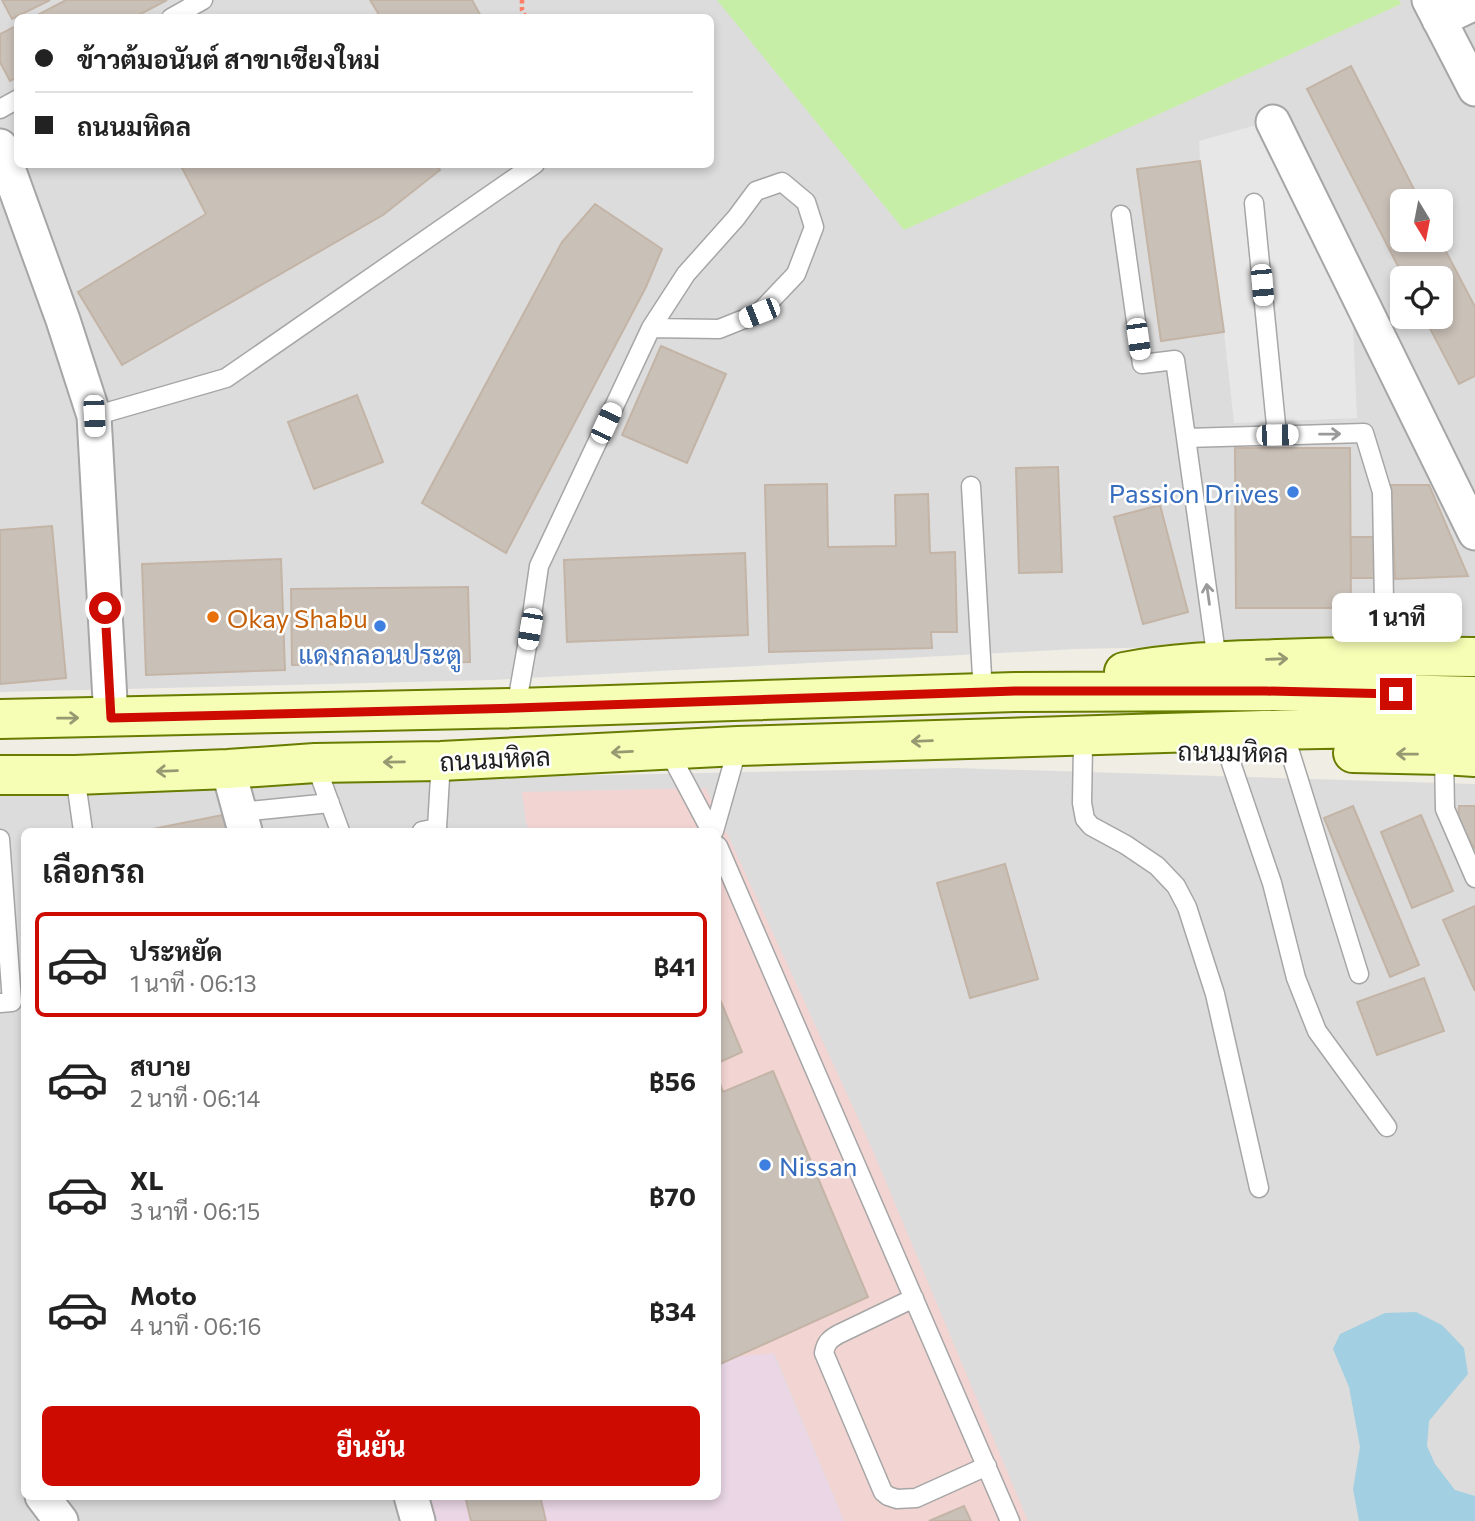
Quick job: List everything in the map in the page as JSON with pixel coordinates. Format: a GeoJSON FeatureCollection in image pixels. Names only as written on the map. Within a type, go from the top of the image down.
{"type":"FeatureCollection","features":[{"type":"Feature","properties":{"kind":"main road","name":"ถนนมหิดล"},"geometry":{"type":"LineString","coordinates":[[999,692],[1158,665],[1385,656],[1475,657]]}},
{"type":"Feature","properties":{"kind":"main road","name":"ถนนมหิดล"},"geometry":{"type":"LineString","coordinates":[[0,719],[516,708],[999,692],[1265,691],[1475,696]]}},
{"type":"Feature","properties":{"kind":"main road","name":"ถนนมหิดล"},"geometry":{"type":"LineString","coordinates":[[0,775],[75,775],[315,763],[441,761],[738,746],[1475,726]]}},
{"type":"Feature","properties":{"kind":"main road","name":"ถนนมหิดล"},"geometry":{"type":"LineString","coordinates":[[991,739],[1177,751],[1460,756]]}},
{"type":"Feature","properties":{"kind":"street"},"geometry":{"type":"LineString","coordinates":[[1475,3],[1434,10],[1475,89]]}},
{"type":"Feature","properties":{"kind":"street"},"geometry":{"type":"LineString","coordinates":[[1273,122],[1475,533]]}},
{"type":"Feature","properties":{"kind":"street"},"geometry":{"type":"LineString","coordinates":[[0,146],[63,320],[94,416],[111,718]]}},
{"type":"Feature","properties":{"kind":"street"},"geometry":{"type":"LineString","coordinates":[[228,769],[242,822]]}},
{"type":"Feature","properties":{"kind":"street"},"geometry":{"type":"LineString","coordinates":[[45,1500],[61,1521]]}},
{"type":"Feature","properties":{"kind":"street"},"geometry":{"type":"LineString","coordinates":[[412,1500],[418,1521]]}},
{"type":"Feature","properties":{"kind":"lane"},"geometry":{"type":"LineString","coordinates":[[178,14],[203,0]]}},
{"type":"Feature","properties":{"kind":"lane"},"geometry":{"type":"LineString","coordinates":[[94,416],[226,378],[529,168]]}},
{"type":"Feature","properties":{"kind":"lane"},"geometry":{"type":"LineString","coordinates":[[516,708],[539,566],[650,328],[686,274],[736,218],[756,191],[782,183],[806,202],[814,227],[796,274],[759,313],[719,329],[650,328]]}},
{"type":"Feature","properties":{"kind":"lane"},"geometry":{"type":"LineString","coordinates":[[1254,203],[1277,435]]}},
{"type":"Feature","properties":{"kind":"lane"},"geometry":{"type":"LineString","coordinates":[[1121,215],[1142,364],[1175,360],[1217,661]]}},
{"type":"Feature","properties":{"kind":"lane"},"geometry":{"type":"LineString","coordinates":[[1186,438],[1364,433],[1382,492],[1385,656]]}},
{"type":"Feature","properties":{"kind":"lane"},"geometry":{"type":"LineString","coordinates":[[971,486],[999,692]]}},
{"type":"Feature","properties":{"kind":"lane"},"geometry":{"type":"LineString","coordinates":[[1083,745],[1082,803],[1085,819],[1091,826],[1157,866],[1176,886],[1187,906],[1215,994],[1259,1188]]}},
{"type":"Feature","properties":{"kind":"lane"},"geometry":{"type":"LineString","coordinates":[[713,828],[738,746]]}},
{"type":"Feature","properties":{"kind":"lane"},"geometry":{"type":"LineString","coordinates":[[668,750],[710,828]]}},
{"type":"Feature","properties":{"kind":"lane"},"geometry":{"type":"LineString","coordinates":[[1227,751],[1272,883],[1296,978],[1317,1031],[1387,1127]]}},
{"type":"Feature","properties":{"kind":"lane"},"geometry":{"type":"LineString","coordinates":[[1290,752],[1359,974]]}},
{"type":"Feature","properties":{"kind":"lane"},"geometry":{"type":"LineString","coordinates":[[1460,756],[1445,809],[1475,878]]}},
{"type":"Feature","properties":{"kind":"lane"},"geometry":{"type":"LineString","coordinates":[[433,828],[441,761]]}},
{"type":"Feature","properties":{"kind":"lane"},"geometry":{"type":"LineString","coordinates":[[315,763],[340,828]]}},
{"type":"Feature","properties":{"kind":"lane"},"geometry":{"type":"LineString","coordinates":[[75,775],[83,828]]}},
{"type":"Feature","properties":{"kind":"lane"},"geometry":{"type":"LineString","coordinates":[[242,822],[330,803]]}},
{"type":"Feature","properties":{"kind":"lane"},"geometry":{"type":"LineString","coordinates":[[0,839],[12,1002],[0,1003]]}},
{"type":"Feature","properties":{"kind":"lane"},"geometry":{"type":"LineString","coordinates":[[721,853],[1010,1521]]}},
{"type":"Feature","properties":{"kind":"lane"},"geometry":{"type":"LineString","coordinates":[[914,1298],[839,1334],[825,1345],[824,1353],[864,1448],[883,1492],[897,1499],[916,1498],[986,1466]]}},
{"type":"Feature","properties":{"kind":"shaded area"},"geometry":{"type":"Polygon","coordinates":[[[0,0],[1475,0],[1475,641],[1075,649],[491,680],[0,692],[0,0]]]}},
{"type":"Feature","properties":{"kind":"shaded area"},"geometry":{"type":"Polygon","coordinates":[[[1256,125],[1352,306],[1357,418],[1234,423],[1199,141],[1256,125]]]}},
{"type":"Feature","properties":{"kind":"shaded area"},"geometry":{"type":"Polygon","coordinates":[[[957,768],[1475,784],[1475,1521],[0,1521],[0,787],[957,768]]]}},
{"type":"Feature","properties":{"kind":"shaded area"},"geometry":{"type":"Polygon","coordinates":[[[706,788],[870,1144],[1028,1521],[844,1521],[774,1353],[721,1359],[721,828],[528,828],[522,792],[706,788]]]}},
{"type":"Feature","properties":{"kind":"shaded area"},"geometry":{"type":"Polygon","coordinates":[[[773,1353],[844,1521],[434,1521],[428,1500],[721,1500],[721,1359],[773,1353]]]}},
{"type":"Feature","properties":{"kind":"green space"},"geometry":{"type":"Polygon","coordinates":[[[717,0],[1399,0],[1401,4],[904,230],[717,0]]]}},
{"type":"Feature","properties":{"kind":"water"},"geometry":{"type":"Polygon","coordinates":[[[1416,1312],[1442,1325],[1464,1348],[1468,1374],[1429,1421],[1427,1446],[1435,1464],[1455,1490],[1475,1496],[1475,1521],[1359,1521],[1353,1489],[1360,1447],[1349,1387],[1333,1349],[1340,1334],[1385,1313],[1416,1312]]]}},
{"type":"Feature","properties":{"kind":"building"},"geometry":{"type":"Polygon","coordinates":[[[2,0],[50,0],[22,14],[14,14],[12,19],[2,0]]]}},
{"type":"Feature","properties":{"kind":"building"},"geometry":{"type":"Polygon","coordinates":[[[66,0],[167,0],[141,14],[40,14],[66,0]]]}},
{"type":"Feature","properties":{"kind":"building"},"geometry":{"type":"Polygon","coordinates":[[[370,0],[472,0],[480,14],[379,14],[370,0]]]}},
{"type":"Feature","properties":{"kind":"building"},"geometry":{"type":"Polygon","coordinates":[[[14,27],[14,79],[10,81],[0,62],[0,34],[14,27]]]}},
{"type":"Feature","properties":{"kind":"building"},"geometry":{"type":"Polygon","coordinates":[[[1351,66],[1414,189],[1390,189],[1390,251],[1307,89],[1351,66]]]}},
{"type":"Feature","properties":{"kind":"building"},"geometry":{"type":"Polygon","coordinates":[[[1200,161],[1224,332],[1161,341],[1137,169],[1200,161]]]}},
{"type":"Feature","properties":{"kind":"building"},"geometry":{"type":"Polygon","coordinates":[[[182,168],[440,170],[383,215],[122,365],[78,292],[206,214],[182,168]]]}},
{"type":"Feature","properties":{"kind":"building"},"geometry":{"type":"Polygon","coordinates":[[[595,204],[662,249],[646,287],[506,553],[422,503],[562,242],[595,204]]]}},
{"type":"Feature","properties":{"kind":"building"},"geometry":{"type":"Polygon","coordinates":[[[1391,252],[1446,252],[1475,307],[1475,376],[1459,384],[1430,329],[1453,329],[1453,266],[1398,266],[1391,252]]]}},
{"type":"Feature","properties":{"kind":"building"},"geometry":{"type":"Polygon","coordinates":[[[661,346],[726,374],[687,463],[622,435],[661,346]]]}},
{"type":"Feature","properties":{"kind":"building"},"geometry":{"type":"Polygon","coordinates":[[[357,395],[383,462],[314,489],[288,422],[357,395]]]}},
{"type":"Feature","properties":{"kind":"building","name":"Passion Drives"},"geometry":{"type":"Polygon","coordinates":[[[1235,448],[1350,448],[1351,608],[1236,608],[1235,448]]]}},
{"type":"Feature","properties":{"kind":"building"},"geometry":{"type":"Polygon","coordinates":[[[1058,467],[1062,572],[1019,573],[1016,468],[1058,467]]]}},
{"type":"Feature","properties":{"kind":"building"},"geometry":{"type":"Polygon","coordinates":[[[827,484],[828,547],[896,546],[895,495],[928,494],[930,553],[955,552],[957,632],[931,632],[932,648],[769,652],[765,485],[827,484]]]}},
{"type":"Feature","properties":{"kind":"building"},"geometry":{"type":"Polygon","coordinates":[[[1391,485],[1429,485],[1468,576],[1395,579],[1391,485]]]}},
{"type":"Feature","properties":{"kind":"building"},"geometry":{"type":"Polygon","coordinates":[[[1160,505],[1188,612],[1143,624],[1114,517],[1160,505]]]}},
{"type":"Feature","properties":{"kind":"building"},"geometry":{"type":"Polygon","coordinates":[[[52,526],[66,678],[0,684],[0,530],[52,526]]]}},
{"type":"Feature","properties":{"kind":"building"},"geometry":{"type":"Polygon","coordinates":[[[1351,537],[1386,537],[1386,578],[1351,578],[1351,537]]]}},
{"type":"Feature","properties":{"kind":"building"},"geometry":{"type":"Polygon","coordinates":[[[745,553],[748,635],[567,642],[564,560],[745,553]]]}},
{"type":"Feature","properties":{"kind":"building","name":"Okay Shabu"},"geometry":{"type":"Polygon","coordinates":[[[281,559],[285,670],[146,675],[142,564],[281,559]]]}},
{"type":"Feature","properties":{"kind":"building","name":"แดงกลอนประตู"},"geometry":{"type":"Polygon","coordinates":[[[468,587],[470,662],[292,665],[291,589],[468,587]]]}},
{"type":"Feature","properties":{"kind":"building"},"geometry":{"type":"Polygon","coordinates":[[[1353,806],[1419,965],[1390,977],[1324,818],[1353,806]]]}},
{"type":"Feature","properties":{"kind":"building"},"geometry":{"type":"Polygon","coordinates":[[[1459,806],[1475,806],[1475,849],[1458,821],[1459,806]]]}},
{"type":"Feature","properties":{"kind":"building"},"geometry":{"type":"Polygon","coordinates":[[[228,814],[231,828],[157,828],[228,814]]]}},
{"type":"Feature","properties":{"kind":"building"},"geometry":{"type":"Polygon","coordinates":[[[1421,815],[1453,891],[1412,908],[1381,832],[1421,815]]]}},
{"type":"Feature","properties":{"kind":"building"},"geometry":{"type":"Polygon","coordinates":[[[1005,864],[1038,979],[970,998],[937,883],[1005,864]]]}},
{"type":"Feature","properties":{"kind":"building"},"geometry":{"type":"Polygon","coordinates":[[[1475,906],[1475,991],[1443,920],[1475,906]]]}},
{"type":"Feature","properties":{"kind":"building"},"geometry":{"type":"Polygon","coordinates":[[[1424,978],[1444,1031],[1377,1055],[1357,1002],[1424,978]]]}},
{"type":"Feature","properties":{"kind":"building"},"geometry":{"type":"Polygon","coordinates":[[[721,1002],[742,1052],[721,1062],[721,1002]]]}},
{"type":"Feature","properties":{"kind":"building","name":"Nissan"},"geometry":{"type":"Polygon","coordinates":[[[773,1071],[868,1297],[721,1364],[721,1086],[723,1092],[773,1071]]]}},
{"type":"Feature","properties":{"kind":"building"},"geometry":{"type":"Polygon","coordinates":[[[466,1500],[541,1500],[546,1521],[471,1521],[466,1500]]]}},
{"type":"Feature","properties":{"kind":"building"},"geometry":{"type":"Polygon","coordinates":[[[964,1506],[971,1521],[929,1521],[964,1506]]]}},
{"type":"Feature","properties":{"kind":"place","name":"Passion Drives"},"geometry":{"type":"Point","coordinates":[1293,492]}},
{"type":"Feature","properties":{"kind":"place","name":"Okay Shabu"},"geometry":{"type":"Point","coordinates":[213,617]}},
{"type":"Feature","properties":{"kind":"place","name":"แดงกลอนประตู"},"geometry":{"type":"Point","coordinates":[380,626]}},
{"type":"Feature","properties":{"kind":"place","name":"Nissan"},"geometry":{"type":"Point","coordinates":[765,1165]}},
{"type":"Feature","properties":{"kind":"route"},"geometry":{"type":"LineString","coordinates":[[105,608],[111,718],[1015,691],[1396,694]]}}]}
